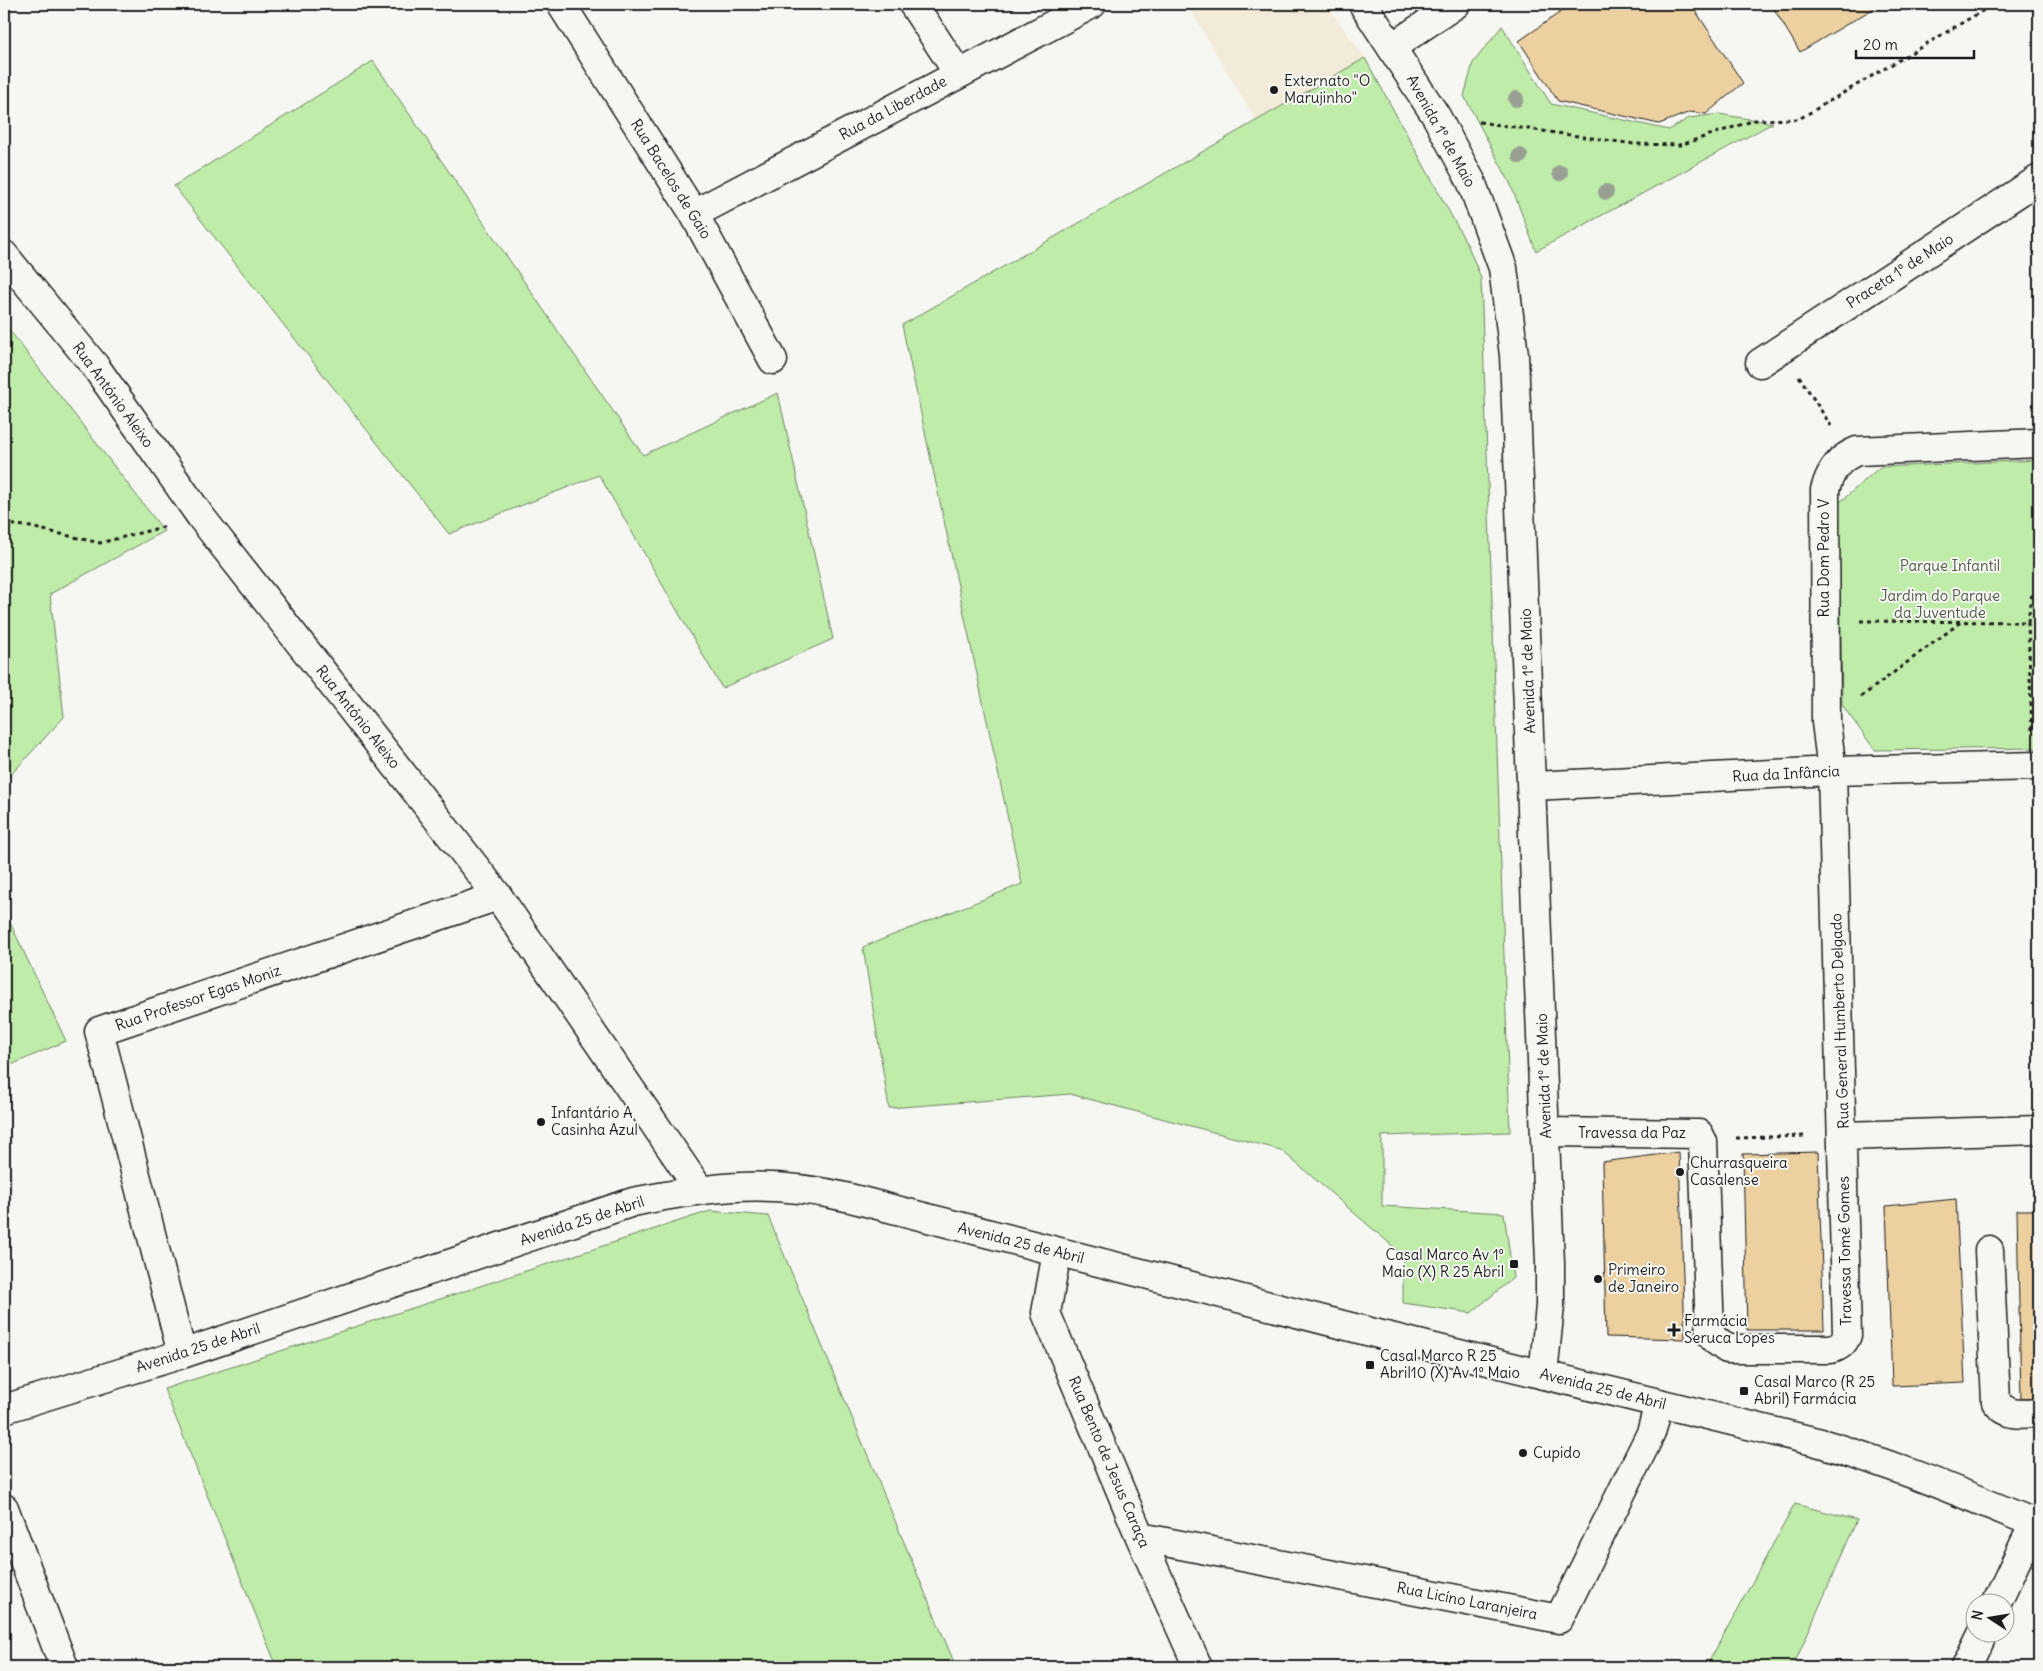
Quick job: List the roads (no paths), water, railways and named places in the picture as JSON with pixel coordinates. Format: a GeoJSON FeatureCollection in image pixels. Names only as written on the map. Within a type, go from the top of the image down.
{"type":"FeatureCollection","features":[{"type":"Feature","properties":{"kind":"street","name":"Rua Bacelos de Gaio"},"geometry":{"type":"LineString","coordinates":[[561,4],[694,214],[774,360]]}},
{"type":"Feature","properties":{"kind":"street"},"geometry":{"type":"LineString","coordinates":[[913,4],[958,73]]}},
{"type":"Feature","properties":{"kind":"street","name":"Rua da Liberdade"},"geometry":{"type":"LineString","coordinates":[[694,214],[958,73],[1092,4]]}},
{"type":"Feature","properties":{"kind":"street","name":"Avenida 1º de Maio"},"geometry":{"type":"LineString","coordinates":[[1363,4],[1436,116],[1471,181],[1503,268],[1514,354],[1546,1132],[1550,1306],[1544,1375]]}},
{"type":"Feature","properties":{"kind":"street"},"geometry":{"type":"LineString","coordinates":[[1392,47],[1456,4]]}},
{"type":"Feature","properties":{"kind":"street","name":"Praceta 1º de Maio"},"geometry":{"type":"LineString","coordinates":[[1771,356],[2039,179]]}},
{"type":"Feature","properties":{"kind":"street","name":"Rua António Aleixo"},"geometry":{"type":"LineString","coordinates":[[4,255],[95,366],[201,517],[498,896],[699,1189]]}},
{"type":"Feature","properties":{"kind":"street","name":"Rua Dom Pedro V"},"geometry":{"type":"LineString","coordinates":[[1832,771],[1826,722],[1824,621],[1825,490],[1832,470],[1848,454],[1857,451],[2039,443]]}},
{"type":"Feature","properties":{"kind":"street","name":"Rua da Infância"},"geometry":{"type":"LineString","coordinates":[[1533,786],[1832,771],[2036,766]]}},
{"type":"Feature","properties":{"kind":"street","name":"Rua General Humberto Delgado"},"geometry":{"type":"LineString","coordinates":[[1832,771],[1843,1136],[2039,1130]]}},
{"type":"Feature","properties":{"kind":"street","name":"Rua Professor Egas Moniz"},"geometry":{"type":"LineString","coordinates":[[182,1354],[98,1031],[498,896]]}},
{"type":"Feature","properties":{"kind":"street","name":"Travessa da Paz"},"geometry":{"type":"LineString","coordinates":[[1546,1132],[1696,1133],[1702,1139],[1710,1333]]}},
{"type":"Feature","properties":{"kind":"street","name":"Travessa Tomé Gomes"},"geometry":{"type":"LineString","coordinates":[[1710,1333],[1714,1340],[1727,1349],[1831,1349],[1838,1347],[1845,1340],[1847,1335],[1843,1136]]}},
{"type":"Feature","properties":{"kind":"street","name":"Avenida 25 de Abril"},"geometry":{"type":"LineString","coordinates":[[4,1409],[182,1354],[633,1202],[699,1189],[746,1186],[786,1187],[832,1194],[1871,1458],[2037,1524]]}},
{"type":"Feature","properties":{"kind":"street"},"geometry":{"type":"LineString","coordinates":[[1989,1250],[1996,1402],[2000,1408],[2015,1415],[2039,1413]]}},
{"type":"Feature","properties":{"kind":"street","name":"Rua Bento de Jesus Caraça"},"geometry":{"type":"LineString","coordinates":[[1057,1252],[1046,1313],[1140,1537],[1198,1667]]}},
{"type":"Feature","properties":{"kind":"street","name":"Rua Licíno Laranjeira"},"geometry":{"type":"LineString","coordinates":[[1140,1537],[1559,1619],[1651,1433],[1659,1403]]}},
{"type":"Feature","properties":{"kind":"street"},"geometry":{"type":"LineString","coordinates":[[4,1508],[64,1667]]}},
{"type":"Feature","properties":{"kind":"street"},"geometry":{"type":"LineString","coordinates":[[2001,1594],[2037,1524]]}},
{"type":"Feature","properties":{"kind":"street"},"geometry":{"type":"LineString","coordinates":[[1966,1667],[1977,1644]]}},
{"type":"Feature","properties":{"kind":"place","name":"Externato \"O Marujinho\""},"geometry":{"type":"Point","coordinates":[1274,90]}},
{"type":"Feature","properties":{"kind":"place","name":"Infantário A Casinha Azul"},"geometry":{"type":"Point","coordinates":[541,1122]}},
{"type":"Feature","properties":{"kind":"place","name":"Churrasqueira Casalense"},"geometry":{"type":"Point","coordinates":[1680,1172]}},
{"type":"Feature","properties":{"kind":"place","name":"Casal Marco Av 1º Maio (X) R 25 Abril"},"geometry":{"type":"Point","coordinates":[1514,1264]}},
{"type":"Feature","properties":{"kind":"place","name":"Primeiro de Janeiro"},"geometry":{"type":"Point","coordinates":[1598,1279]}},
{"type":"Feature","properties":{"kind":"place","name":"Farmácia Seruca Lopes"},"geometry":{"type":"Point","coordinates":[1674,1330]}},
{"type":"Feature","properties":{"kind":"place","name":"Casal Marco R 25 Abril10 (X) Av 1º Maio"},"geometry":{"type":"Point","coordinates":[1370,1365]}},
{"type":"Feature","properties":{"kind":"place","name":"Casal Marco (R 25 Abril) Farmácia"},"geometry":{"type":"Point","coordinates":[1744,1391]}},
{"type":"Feature","properties":{"kind":"place","name":"Cupido"},"geometry":{"type":"Point","coordinates":[1523,1453]}},
{"type":"Feature","properties":{"kind":"park label","name":"Parque Infantil"},"geometry":{"type":"Point","coordinates":[1950,566]}},
{"type":"Feature","properties":{"kind":"park label","name":"Jardim do Parque da Juventude"},"geometry":{"type":"Point","coordinates":[1940,604]}}]}
